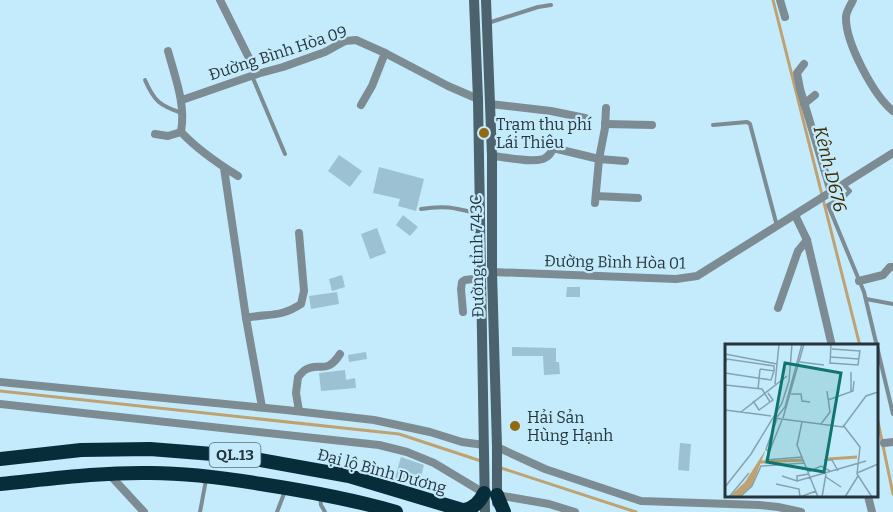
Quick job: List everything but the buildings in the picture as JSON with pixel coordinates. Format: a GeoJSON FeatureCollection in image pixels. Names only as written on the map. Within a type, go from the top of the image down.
{"type":"FeatureCollection","features":[{"type":"Feature","properties":{"kind":"highway","name":"Đại lộ Bình Dương"},"geometry":{"type":"LineString","coordinates":[[0,459],[81,450],[169,450],[238,456],[349,476],[466,511]]}},
{"type":"Feature","properties":{"kind":"highway","name":"QL.13"},"geometry":{"type":"LineString","coordinates":[[0,484],[88,475],[152,472],[221,477],[286,487],[319,493],[357,506],[396,512]]}},
{"type":"Feature","properties":{"kind":"highway"},"geometry":{"type":"LineString","coordinates":[[466,511],[491,494],[504,512]]}},
{"type":"Feature","properties":{"kind":"main road","name":"Đường tỉnh 743C"},"geometry":{"type":"LineString","coordinates":[[474,0],[480,215],[497,447],[491,494],[485,512]]}},
{"type":"Feature","properties":{"kind":"main road","name":"Đường tỉnh 743C"},"geometry":{"type":"LineString","coordinates":[[486,0],[492,156],[484,274],[484,445],[491,494],[497,512]]}},
{"type":"Feature","properties":{"kind":"street"},"geometry":{"type":"LineString","coordinates":[[220,0],[254,75]]}},
{"type":"Feature","properties":{"kind":"street"},"geometry":{"type":"LineString","coordinates":[[780,0],[785,17]]}},
{"type":"Feature","properties":{"kind":"street"},"geometry":{"type":"LineString","coordinates":[[854,0],[846,15],[849,36],[865,74],[882,100],[893,111]]}},
{"type":"Feature","properties":{"kind":"street","name":"Đường Bình Hòa 09"},"geometry":{"type":"LineString","coordinates":[[182,100],[326,52],[345,41],[356,40],[478,99]]}},
{"type":"Feature","properties":{"kind":"street"},"geometry":{"type":"LineString","coordinates":[[168,51],[182,100],[181,132]]}},
{"type":"Feature","properties":{"kind":"street"},"geometry":{"type":"LineString","coordinates":[[362,105],[385,53]]}},
{"type":"Feature","properties":{"kind":"street"},"geometry":{"type":"LineString","coordinates":[[804,64],[797,73],[831,192]]}},
{"type":"Feature","properties":{"kind":"street"},"geometry":{"type":"LineString","coordinates":[[804,104],[815,94]]}},
{"type":"Feature","properties":{"kind":"street"},"geometry":{"type":"LineString","coordinates":[[490,104],[551,111],[585,118]]}},
{"type":"Feature","properties":{"kind":"street"},"geometry":{"type":"LineString","coordinates":[[606,108],[596,199],[638,198]]}},
{"type":"Feature","properties":{"kind":"street"},"geometry":{"type":"LineString","coordinates":[[605,124],[652,125]]}},
{"type":"Feature","properties":{"kind":"street"},"geometry":{"type":"LineString","coordinates":[[154,134],[168,136],[181,132]]}},
{"type":"Feature","properties":{"kind":"street"},"geometry":{"type":"LineString","coordinates":[[181,132],[214,162],[238,176]]}},
{"type":"Feature","properties":{"kind":"street"},"geometry":{"type":"LineString","coordinates":[[492,156],[541,159],[550,154],[553,148],[599,159],[625,161]]}},
{"type":"Feature","properties":{"kind":"street","name":"Đường Bình Hòa 01"},"geometry":{"type":"LineString","coordinates":[[484,274],[676,279],[697,276],[893,153]]}},
{"type":"Feature","properties":{"kind":"street"},"geometry":{"type":"LineString","coordinates":[[224,168],[246,318],[262,407]]}},
{"type":"Feature","properties":{"kind":"street"},"geometry":{"type":"LineString","coordinates":[[798,213],[807,240],[832,344]]}},
{"type":"Feature","properties":{"kind":"street"},"geometry":{"type":"LineString","coordinates":[[246,318],[279,315],[301,304],[304,291],[299,233]]}},
{"type":"Feature","properties":{"kind":"street"},"geometry":{"type":"LineString","coordinates":[[778,308],[798,251],[807,240]]}},
{"type":"Feature","properties":{"kind":"street"},"geometry":{"type":"LineString","coordinates":[[859,280],[883,276],[890,267],[893,267]]}},
{"type":"Feature","properties":{"kind":"street"},"geometry":{"type":"LineString","coordinates":[[463,312],[462,282],[484,274]]}},
{"type":"Feature","properties":{"kind":"street"},"geometry":{"type":"LineString","coordinates":[[299,411],[296,393],[298,377],[307,369],[326,367],[340,354]]}},
{"type":"Feature","properties":{"kind":"street"},"geometry":{"type":"LineString","coordinates":[[0,382],[374,420],[430,432],[462,442],[484,445]]}},
{"type":"Feature","properties":{"kind":"street"},"geometry":{"type":"LineString","coordinates":[[0,404],[379,445],[407,452],[434,463],[491,494],[549,504],[574,512]]}},
{"type":"Feature","properties":{"kind":"street"},"geometry":{"type":"LineString","coordinates":[[497,447],[545,469],[641,501],[759,505],[799,512]]}},
{"type":"Feature","properties":{"kind":"street"},"geometry":{"type":"LineString","coordinates":[[109,474],[144,512]]}},
{"type":"Feature","properties":{"kind":"street"},"geometry":{"type":"LineString","coordinates":[[868,497],[872,512]]}},
{"type":"Feature","properties":{"kind":"street"},"geometry":{"type":"LineString","coordinates":[[640,512],[641,501]]}},
{"type":"Feature","properties":{"kind":"lane"},"geometry":{"type":"LineString","coordinates":[[488,23],[551,5]]}},
{"type":"Feature","properties":{"kind":"lane"},"geometry":{"type":"LineString","coordinates":[[254,75],[285,154]]}},
{"type":"Feature","properties":{"kind":"lane"},"geometry":{"type":"LineString","coordinates":[[145,80],[151,94],[160,105],[183,113]]}},
{"type":"Feature","properties":{"kind":"lane"},"geometry":{"type":"LineString","coordinates":[[713,125],[747,122],[750,124],[777,226]]}},
{"type":"Feature","properties":{"kind":"lane"},"geometry":{"type":"LineString","coordinates":[[843,185],[850,191],[828,205],[866,299],[877,344]]}},
{"type":"Feature","properties":{"kind":"lane"},"geometry":{"type":"LineString","coordinates":[[421,209],[450,206],[480,215]]}},
{"type":"Feature","properties":{"kind":"lane"},"geometry":{"type":"LineString","coordinates":[[866,299],[893,304]]}},
{"type":"Feature","properties":{"kind":"lane"},"geometry":{"type":"LineString","coordinates":[[878,350],[893,414]]}},
{"type":"Feature","properties":{"kind":"lane"},"geometry":{"type":"LineString","coordinates":[[200,512],[207,477]]}},
{"type":"Feature","properties":{"kind":"lane"},"geometry":{"type":"LineString","coordinates":[[277,512],[286,487]]}},
{"type":"Feature","properties":{"kind":"lane"},"geometry":{"type":"LineString","coordinates":[[319,493],[325,512]]}},
{"type":"Feature","properties":{"kind":"waterway","name":"Kênh D676"},"geometry":{"type":"LineString","coordinates":[[773,0],[859,344]]}},
{"type":"Feature","properties":{"kind":"waterway"},"geometry":{"type":"LineString","coordinates":[[0,391],[399,434],[481,461]]}},
{"type":"Feature","properties":{"kind":"waterway","name":"Kênh D676"},"geometry":{"type":"LineString","coordinates":[[878,422],[893,494]]}},
{"type":"Feature","properties":{"kind":"waterway"},"geometry":{"type":"LineString","coordinates":[[501,468],[636,512]]}},
{"type":"Feature","properties":{"kind":"place","name":"Trạm thu phí Lái Thiêu"},"geometry":{"type":"Point","coordinates":[484,133]}},
{"type":"Feature","properties":{"kind":"place","name":"Hải Sản Hùng Hạnh"},"geometry":{"type":"Point","coordinates":[515,426]}}]}
